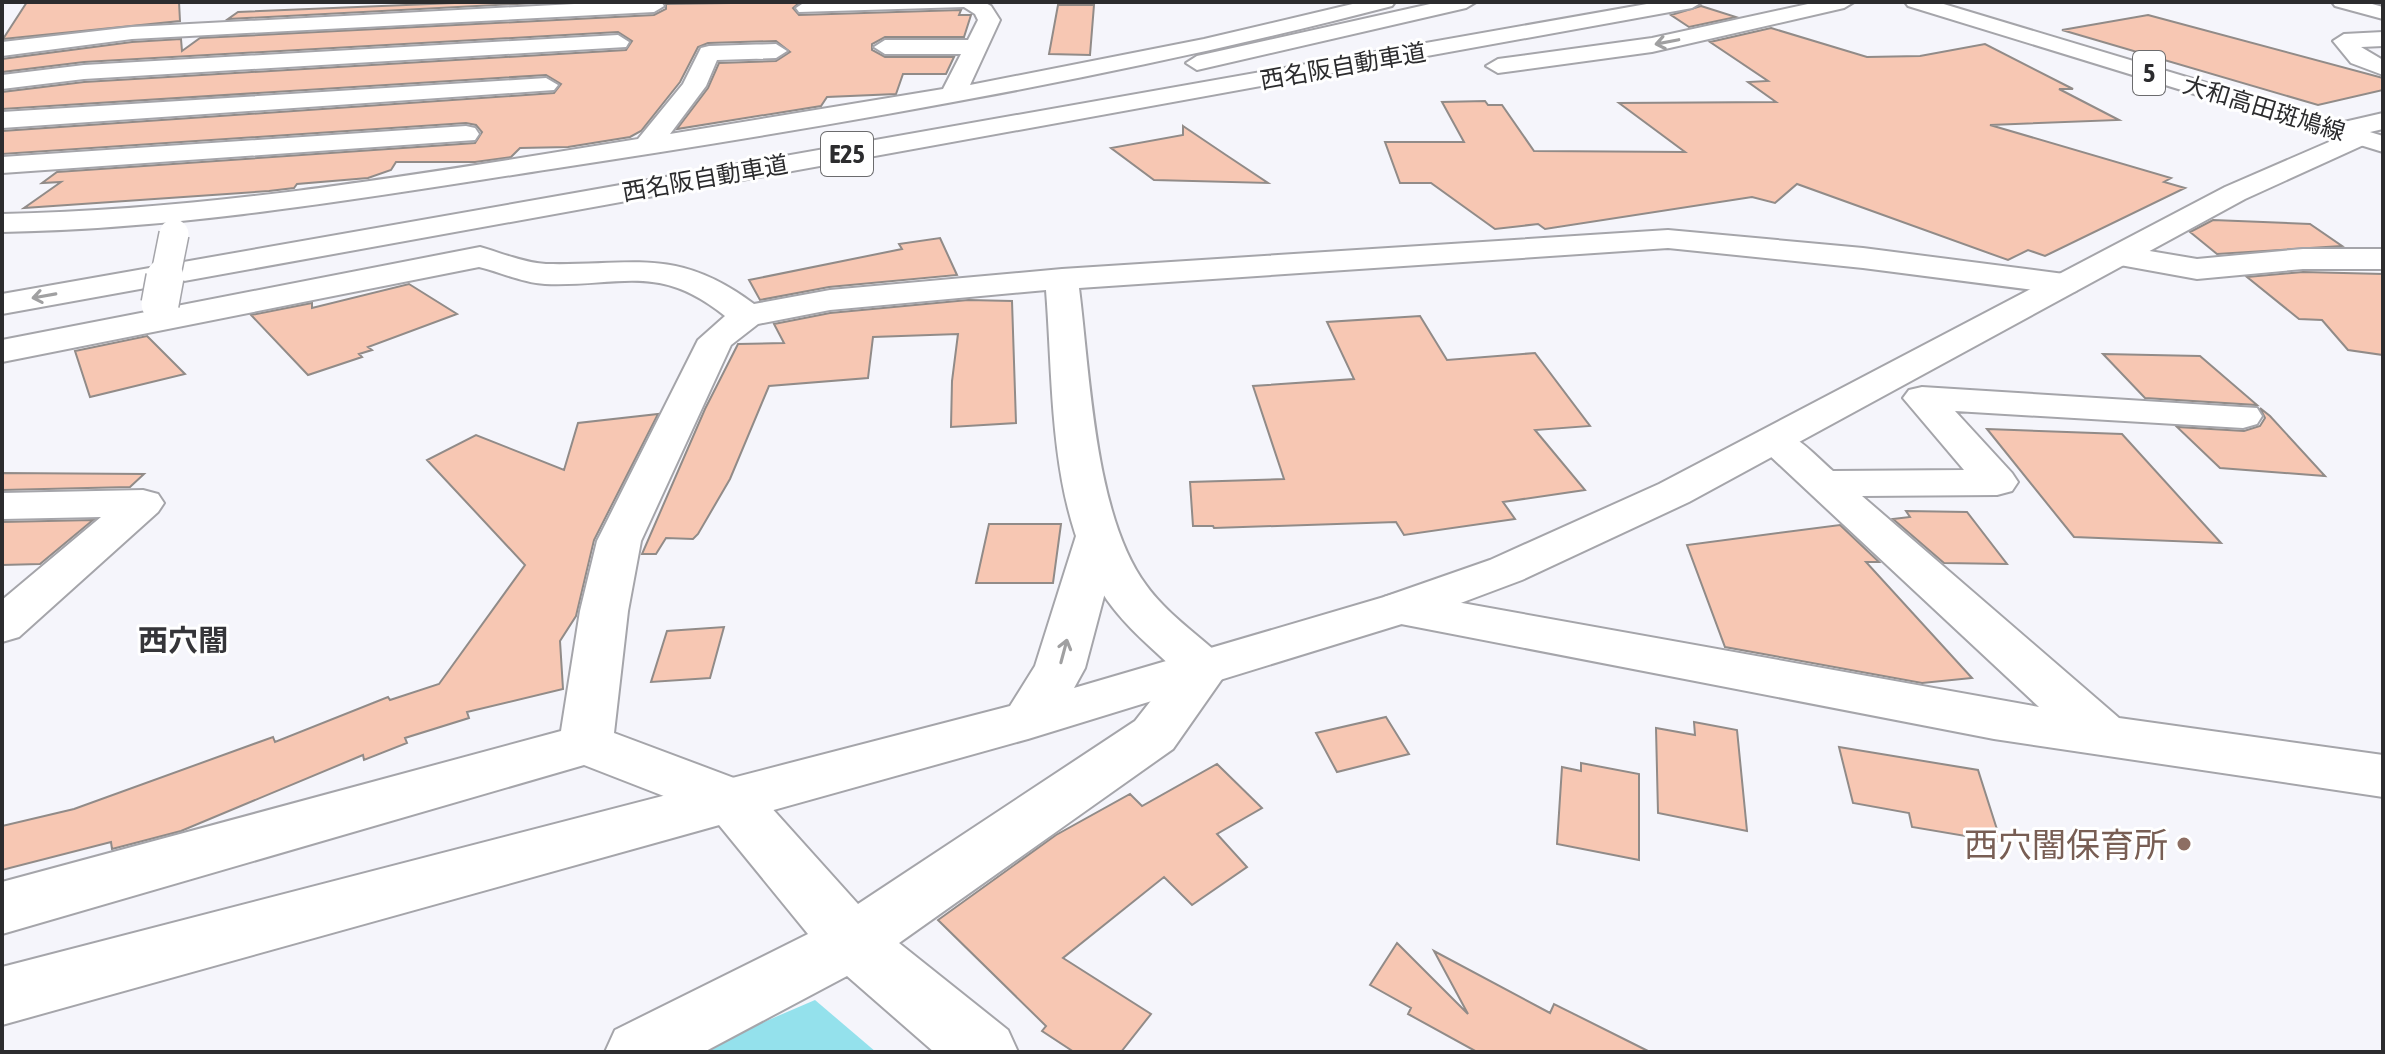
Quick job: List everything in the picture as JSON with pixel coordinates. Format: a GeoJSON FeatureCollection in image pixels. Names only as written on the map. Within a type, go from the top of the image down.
{"type":"FeatureCollection","features":[{"type":"Feature","properties":{"kind":"main road"},"geometry":{"type":"LineString","coordinates":[[806,8],[852,16],[961,2]]}},
{"type":"Feature","properties":{"kind":"main road"},"geometry":{"type":"LineString","coordinates":[[953,94],[989,20],[984,10],[969,2]]}},
{"type":"Feature","properties":{"kind":"main road"},"geometry":{"type":"LineString","coordinates":[[2,223],[181,223],[419,180],[647,146],[953,94],[1187,49],[1385,2]]}},
{"type":"Feature","properties":{"kind":"main road"},"geometry":{"type":"LineString","coordinates":[[683,174],[1466,2]]}},
{"type":"Feature","properties":{"kind":"main road","name":"西名阪自動車道"},"geometry":{"type":"LineString","coordinates":[[2,304],[683,174],[1628,2]]}},
{"type":"Feature","properties":{"kind":"main road","name":"西名阪自動車道"},"geometry":{"type":"LineString","coordinates":[[2,284],[683,174],[1692,2]]}},
{"type":"Feature","properties":{"kind":"main road"},"geometry":{"type":"LineString","coordinates":[[1469,70],[1652,45],[1844,2]]}},
{"type":"Feature","properties":{"kind":"main road","name":"大和高田斑鳩線"},"geometry":{"type":"LineString","coordinates":[[1915,2],[2366,133]]}},
{"type":"Feature","properties":{"kind":"main road"},"geometry":{"type":"LineString","coordinates":[[2342,2],[2383,13]]}},
{"type":"Feature","properties":{"kind":"main road"},"geometry":{"type":"LineString","coordinates":[[2,49],[132,33],[480,9],[656,4]]}},
{"type":"Feature","properties":{"kind":"main road"},"geometry":{"type":"LineString","coordinates":[[419,180],[466,134],[618,42],[656,4]]}},
{"type":"Feature","properties":{"kind":"main road"},"geometry":{"type":"LineString","coordinates":[[442,51],[480,9]]}},
{"type":"Feature","properties":{"kind":"main road"},"geometry":{"type":"LineString","coordinates":[[2,137],[14,119],[84,72],[160,10]]}},
{"type":"Feature","properties":{"kind":"main road"},"geometry":{"type":"LineString","coordinates":[[2383,39],[2344,41],[2359,58],[2383,68]]}},
{"type":"Feature","properties":{"kind":"main road"},"geometry":{"type":"LineString","coordinates":[[2,82],[84,72],[618,42]]}},
{"type":"Feature","properties":{"kind":"main road"},"geometry":{"type":"LineString","coordinates":[[885,47],[976,47]]}},
{"type":"Feature","properties":{"kind":"main road"},"geometry":{"type":"LineString","coordinates":[[647,146],[694,86],[709,53],[776,51]]}},
{"type":"Feature","properties":{"kind":"main road"},"geometry":{"type":"LineString","coordinates":[[683,174],[818,171],[1133,116],[1422,76]]}},
{"type":"Feature","properties":{"kind":"main road"},"geometry":{"type":"LineString","coordinates":[[14,119],[546,85]]}},
{"type":"Feature","properties":{"kind":"main road"},"geometry":{"type":"LineString","coordinates":[[2,996],[1028,720],[1401,608],[1582,537],[1773,440],[2235,193],[2366,133]]}},
{"type":"Feature","properties":{"kind":"main road"},"geometry":{"type":"LineString","coordinates":[[2,165],[466,134]]}},
{"type":"Feature","properties":{"kind":"main road"},"geometry":{"type":"LineString","coordinates":[[162,311],[181,223]]}},
{"type":"Feature","properties":{"kind":"main road"},"geometry":{"type":"LineString","coordinates":[[586,744],[604,611],[619,541],[716,340],[747,316],[830,300],[1062,279],[1668,239],[1863,258],[2064,284]]}},
{"type":"Feature","properties":{"kind":"main road"},"geometry":{"type":"LineString","coordinates":[[2120,256],[2197,269],[2303,259],[2383,259]]}},
{"type":"Feature","properties":{"kind":"main road"},"geometry":{"type":"LineString","coordinates":[[2,351],[162,311],[480,257],[542,274],[653,270],[687,277],[720,295],[747,316]]}},
{"type":"Feature","properties":{"kind":"main road"},"geometry":{"type":"LineString","coordinates":[[1062,279],[1081,445],[1098,536],[1125,591],[1204,669]]}},
{"type":"Feature","properties":{"kind":"main road"},"geometry":{"type":"LineString","coordinates":[[1821,484],[1997,482],[1922,398],[2243,416]]}},
{"type":"Feature","properties":{"kind":"main road"},"geometry":{"type":"LineString","coordinates":[[1773,440],[2102,734]]}},
{"type":"Feature","properties":{"kind":"main road"},"geometry":{"type":"LineString","coordinates":[[2,506],[143,503],[2,626]]}},
{"type":"Feature","properties":{"kind":"main road"},"geometry":{"type":"LineString","coordinates":[[1028,720],[1060,668],[1098,536]]}},
{"type":"Feature","properties":{"kind":"main road"},"geometry":{"type":"LineString","coordinates":[[1401,608],[1994,720],[2383,776]]}},
{"type":"Feature","properties":{"kind":"main road"},"geometry":{"type":"LineString","coordinates":[[639,1052],[852,942],[1154,735],[1204,669]]}},
{"type":"Feature","properties":{"kind":"main road"},"geometry":{"type":"LineString","coordinates":[[2,908],[586,744],[730,799],[852,942],[984,1052]]}},
{"type":"Feature","properties":{"kind":"water"},"geometry":{"type":"Polygon","coordinates":[[[815,1000],[876,1052],[694,1052],[815,1000]]]}},
{"type":"Feature","properties":{"kind":"building"},"geometry":{"type":"Polygon","coordinates":[[[27,2],[179,2],[180,21],[3,39],[27,2]]]}},
{"type":"Feature","properties":{"kind":"building"},"geometry":{"type":"Polygon","coordinates":[[[554,2],[228,19],[238,12],[554,2]]]}},
{"type":"Feature","properties":{"kind":"building"},"geometry":{"type":"Polygon","coordinates":[[[800,2],[793,8],[799,15],[961,10],[959,15],[971,15],[964,37],[885,37],[872,44],[872,50],[885,57],[954,57],[946,74],[903,74],[896,94],[827,97],[821,106],[677,129],[708,88],[719,63],[776,61],[790,52],[776,41],[708,43],[698,47],[680,82],[641,131],[630,137],[568,147],[520,148],[511,157],[475,162],[396,162],[391,170],[368,178],[297,184],[294,188],[269,191],[24,208],[61,182],[42,183],[57,172],[475,143],[482,132],[476,125],[466,123],[2,154],[2,131],[554,93],[561,84],[546,75],[2,109],[2,92],[84,82],[626,50],[632,41],[618,32],[84,62],[2,72],[2,59],[132,42],[181,39],[182,51],[200,38],[654,15],[666,9],[666,4],[800,2]]]}},
{"type":"Feature","properties":{"kind":"building"},"geometry":{"type":"Polygon","coordinates":[[[1058,5],[1094,5],[1090,55],[1049,54],[1058,5]]]}},
{"type":"Feature","properties":{"kind":"building"},"geometry":{"type":"Polygon","coordinates":[[[1701,6],[1736,17],[1689,27],[1671,15],[1701,6]]]}},
{"type":"Feature","properties":{"kind":"building"},"geometry":{"type":"Polygon","coordinates":[[[2148,15],[2383,78],[2383,90],[2318,105],[2062,30],[2148,15]]]}},
{"type":"Feature","properties":{"kind":"building"},"geometry":{"type":"Polygon","coordinates":[[[1771,28],[1867,57],[1920,56],[1985,44],[2073,89],[2059,89],[2119,120],[1990,125],[2171,178],[2164,182],[2185,188],[2045,256],[2028,250],[2008,260],[1797,184],[1775,203],[1752,197],[1545,229],[1538,224],[1495,229],[1431,183],[1400,183],[1385,142],[1464,142],[1442,102],[1485,101],[1488,105],[1502,105],[1534,151],[1685,152],[1619,103],[1776,102],[1748,82],[1768,81],[1710,42],[1771,28]]]}},
{"type":"Feature","properties":{"kind":"building"},"geometry":{"type":"Polygon","coordinates":[[[1183,126],[1268,183],[1154,180],[1111,148],[1183,135],[1183,126]]]}},
{"type":"Feature","properties":{"kind":"building"},"geometry":{"type":"Polygon","coordinates":[[[2213,220],[2310,224],[2342,246],[2217,254],[2190,232],[2213,220]]]}},
{"type":"Feature","properties":{"kind":"building"},"geometry":{"type":"Polygon","coordinates":[[[940,238],[957,275],[829,287],[760,300],[749,280],[902,249],[899,244],[940,238]]]}},
{"type":"Feature","properties":{"kind":"building"},"geometry":{"type":"Polygon","coordinates":[[[2303,272],[2383,274],[2383,355],[2348,350],[2322,320],[2299,319],[2247,277],[2303,272]]]}},
{"type":"Feature","properties":{"kind":"building"},"geometry":{"type":"Polygon","coordinates":[[[409,284],[457,314],[368,347],[372,350],[359,354],[362,357],[308,375],[251,315],[312,303],[312,308],[409,284]]]}},
{"type":"Feature","properties":{"kind":"building"},"geometry":{"type":"Polygon","coordinates":[[[968,300],[1012,301],[1016,423],[951,427],[952,381],[958,334],[873,337],[868,378],[769,386],[730,479],[698,534],[693,539],[666,538],[656,554],[642,554],[705,409],[738,344],[784,343],[774,324],[830,313],[968,300]]]}},
{"type":"Feature","properties":{"kind":"building"},"geometry":{"type":"Polygon","coordinates":[[[1420,316],[1447,360],[1535,353],[1590,426],[1535,430],[1585,490],[1503,502],[1515,519],[1404,535],[1396,522],[1214,528],[1193,526],[1190,482],[1284,479],[1253,386],[1354,379],[1327,322],[1420,316]]]}},
{"type":"Feature","properties":{"kind":"building"},"geometry":{"type":"Polygon","coordinates":[[[147,336],[185,374],[90,397],[75,351],[147,336]]]}},
{"type":"Feature","properties":{"kind":"building"},"geometry":{"type":"Polygon","coordinates":[[[2103,354],[2200,356],[2257,405],[2145,398],[2103,354]]]}},
{"type":"Feature","properties":{"kind":"building"},"geometry":{"type":"Polygon","coordinates":[[[2260,408],[2325,476],[2220,468],[2177,427],[2244,431],[2260,426],[2265,418],[2260,408]]]}},
{"type":"Feature","properties":{"kind":"building"},"geometry":{"type":"Polygon","coordinates":[[[658,414],[594,540],[576,616],[560,641],[563,689],[467,712],[469,718],[405,738],[407,743],[364,760],[363,755],[181,831],[112,849],[111,842],[2,870],[2,826],[74,809],[273,737],[275,742],[388,697],[390,700],[439,684],[525,565],[427,460],[476,435],[564,470],[578,423],[658,414]]]}},
{"type":"Feature","properties":{"kind":"building"},"geometry":{"type":"Polygon","coordinates":[[[1987,429],[2122,434],[2221,543],[2074,537],[1987,429]]]}},
{"type":"Feature","properties":{"kind":"building"},"geometry":{"type":"Polygon","coordinates":[[[2,473],[144,474],[130,487],[2,490],[2,473]]]}},
{"type":"Feature","properties":{"kind":"building"},"geometry":{"type":"Polygon","coordinates":[[[1906,511],[1967,512],[2007,564],[1944,563],[1893,519],[1910,517],[1906,511]]]}},
{"type":"Feature","properties":{"kind":"building"},"geometry":{"type":"Polygon","coordinates":[[[93,520],[40,564],[2,565],[2,522],[93,520]]]}},
{"type":"Feature","properties":{"kind":"building"},"geometry":{"type":"Polygon","coordinates":[[[989,524],[1061,524],[1053,583],[976,583],[989,524]]]}},
{"type":"Feature","properties":{"kind":"building"},"geometry":{"type":"Polygon","coordinates":[[[1840,525],[1879,562],[1866,562],[1972,678],[1922,683],[1725,647],[1687,545],[1840,525]]]}},
{"type":"Feature","properties":{"kind":"building"},"geometry":{"type":"Polygon","coordinates":[[[724,627],[710,678],[651,682],[667,631],[724,627]]]}},
{"type":"Feature","properties":{"kind":"building"},"geometry":{"type":"Polygon","coordinates":[[[1386,717],[1409,754],[1337,772],[1316,733],[1386,717]]]}},
{"type":"Feature","properties":{"kind":"building"},"geometry":{"type":"Polygon","coordinates":[[[1694,722],[1737,730],[1747,831],[1658,813],[1656,728],[1695,735],[1694,722]]]}},
{"type":"Feature","properties":{"kind":"building"},"geometry":{"type":"Polygon","coordinates":[[[1839,747],[1978,770],[2001,842],[1912,827],[1909,813],[1853,803],[1839,747]]]}},
{"type":"Feature","properties":{"kind":"building"},"geometry":{"type":"Polygon","coordinates":[[[1581,763],[1639,774],[1639,860],[1557,844],[1562,767],[1581,771],[1581,763]]]}},
{"type":"Feature","properties":{"kind":"building"},"geometry":{"type":"Polygon","coordinates":[[[1217,764],[1262,808],[1217,834],[1247,867],[1192,905],[1164,877],[1063,958],[1151,1014],[1121,1052],[1074,1052],[1042,1031],[1046,1026],[938,920],[1056,835],[1130,794],[1142,806],[1217,764]]]}},
{"type":"Feature","properties":{"kind":"building"},"geometry":{"type":"Polygon","coordinates":[[[1397,943],[1468,1014],[1434,951],[1550,1013],[1554,1004],[1650,1052],[1477,1052],[1408,1014],[1411,1008],[1370,985],[1397,943]]]}},
{"type":"Feature","properties":{"kind":"place","name":"西穴闇保育所"},"geometry":{"type":"Point","coordinates":[2184,844]}},
{"type":"Feature","properties":{"kind":"district","name":"西穴闇"},"geometry":{"type":"Point","coordinates":[183,640]}}]}
